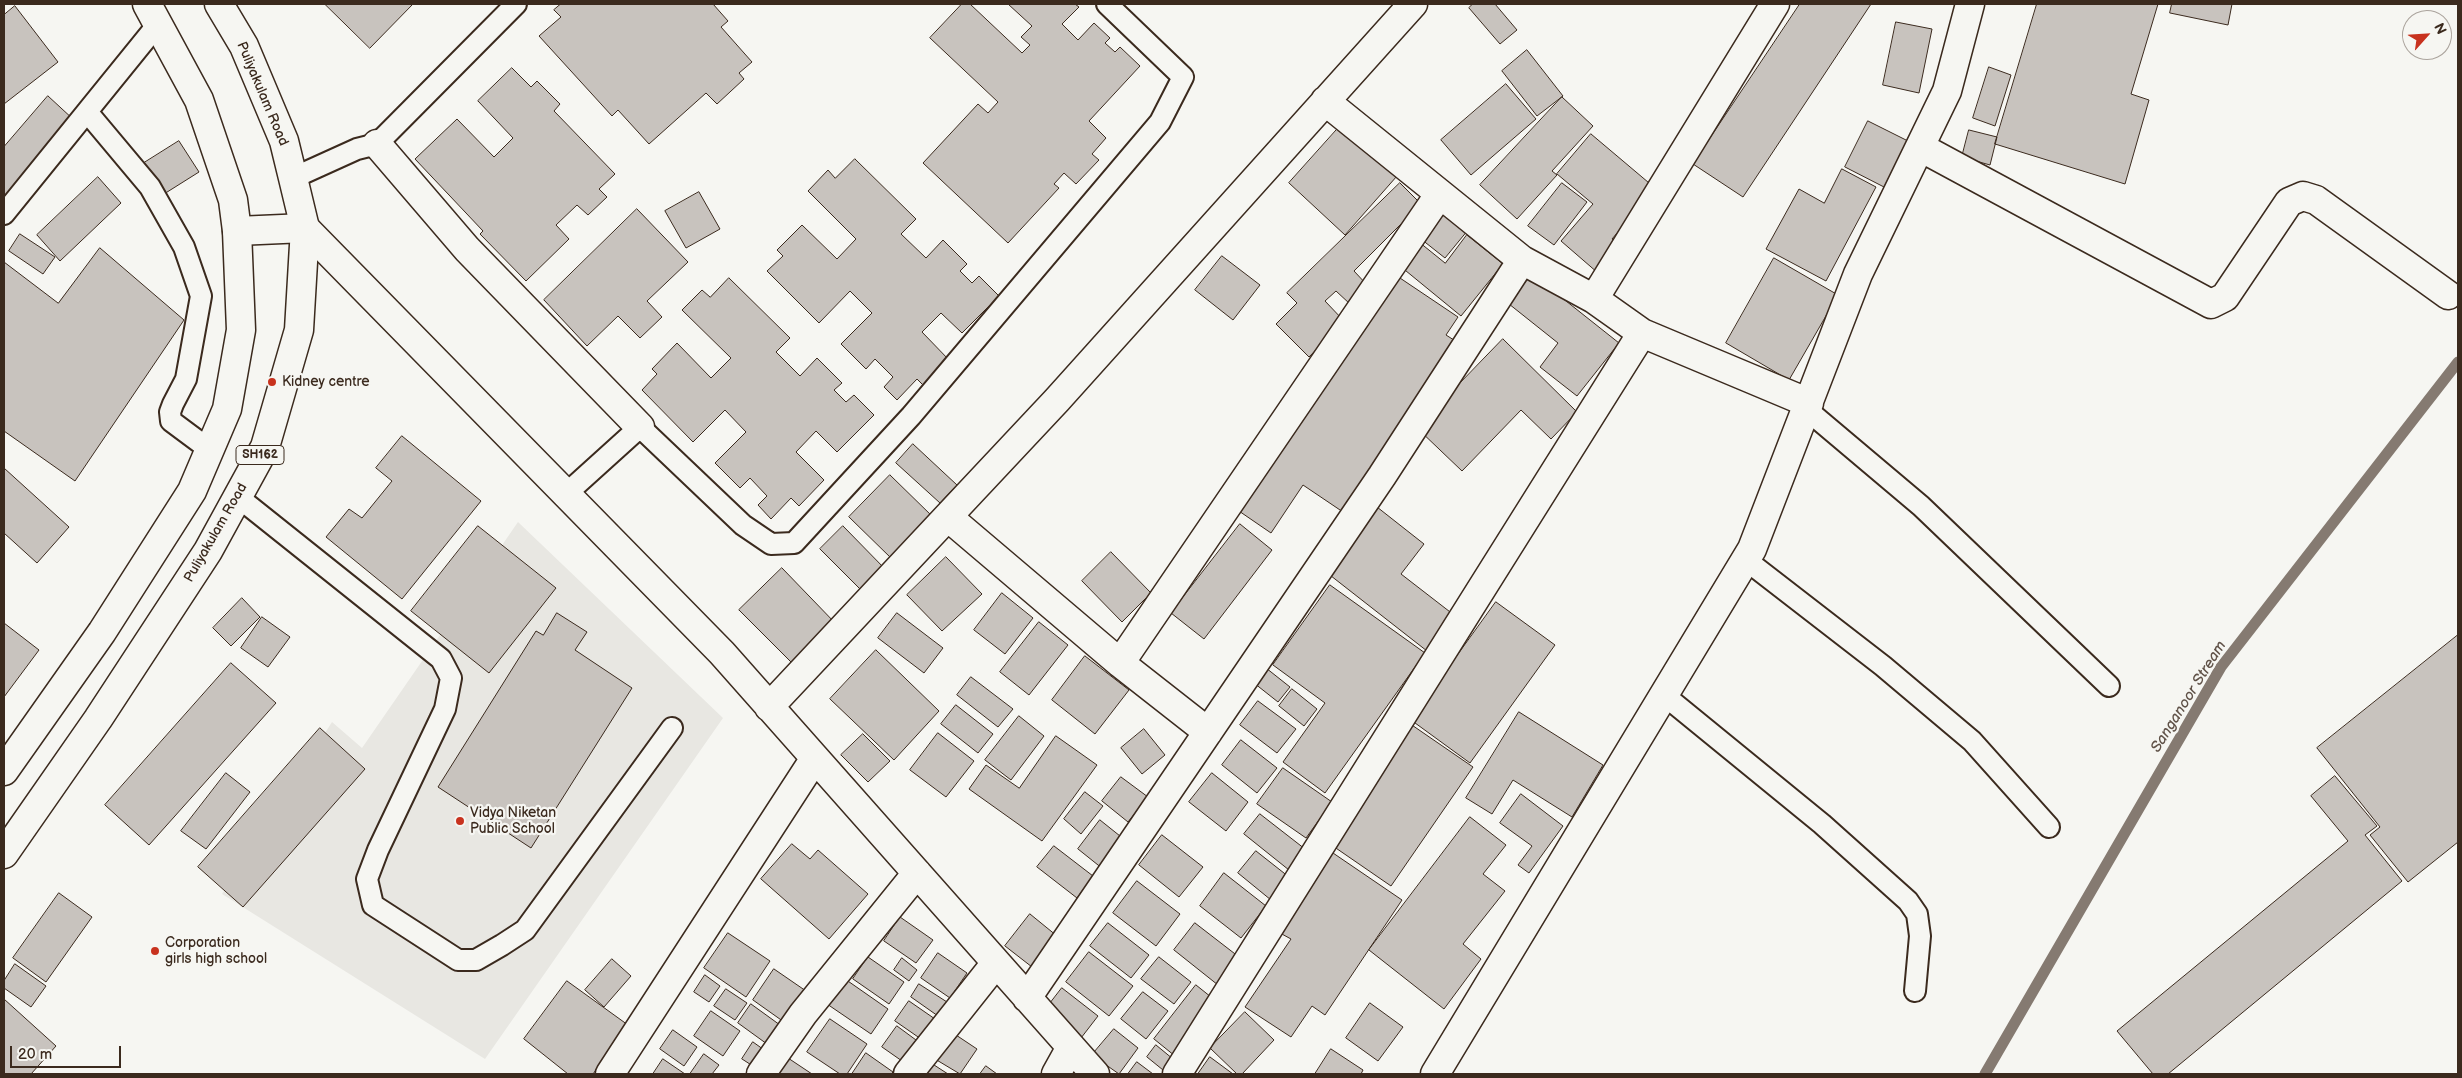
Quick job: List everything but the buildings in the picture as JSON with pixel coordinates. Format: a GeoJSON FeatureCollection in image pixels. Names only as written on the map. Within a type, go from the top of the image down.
{"type":"FeatureCollection","features":[{"type":"Feature","properties":{"kind":"street","name":"Puliyakulam Road"},"geometry":{"type":"LineString","coordinates":[[4,854],[98,719],[208,551],[265,447],[299,330],[305,228],[293,178],[284,141],[244,46],[220,4]]}},
{"type":"Feature","properties":{"kind":"street"},"geometry":{"type":"LineString","coordinates":[[769,707],[1057,400],[1413,4]]}},
{"type":"Feature","properties":{"kind":"street"},"geometry":{"type":"LineString","coordinates":[[1594,299],[1775,4]]}},
{"type":"Feature","properties":{"kind":"street"},"geometry":{"type":"LineString","coordinates":[[1435,1074],[1752,549],[1858,274],[1947,91],[1970,4]]}},
{"type":"Feature","properties":{"kind":"street"},"geometry":{"type":"LineString","coordinates":[[4,771],[112,616],[192,492],[226,409],[241,330],[237,231],[233,200],[199,100],[152,14]]}},
{"type":"Feature","properties":{"kind":"street"},"geometry":{"type":"LineString","coordinates":[[1324,101],[1522,260],[1594,299],[1642,333],[1808,406]]}},
{"type":"Feature","properties":{"kind":"street"},"geometry":{"type":"LineString","coordinates":[[377,144],[467,249],[640,426]]}},
{"type":"Feature","properties":{"kind":"street"},"geometry":{"type":"LineString","coordinates":[[1920,147],[2211,304],[2225,297],[2289,202],[2303,196],[2316,200],[2448,295]]}},
{"type":"Feature","properties":{"kind":"street"},"geometry":{"type":"LineString","coordinates":[[1120,663],[1439,195]]}},
{"type":"Feature","properties":{"kind":"street"},"geometry":{"type":"LineString","coordinates":[[237,231],[305,228],[548,476],[567,493],[722,654],[1096,1074]]}},
{"type":"Feature","properties":{"kind":"street"},"geometry":{"type":"LineString","coordinates":[[1028,998],[1382,476],[1522,260]]}},
{"type":"Feature","properties":{"kind":"street"},"geometry":{"type":"LineString","coordinates":[[1177,1074],[1642,333]]}},
{"type":"Feature","properties":{"kind":"street"},"geometry":{"type":"LineString","coordinates":[[948,517],[1120,663],[1208,732]]}},
{"type":"Feature","properties":{"kind":"street"},"geometry":{"type":"LineString","coordinates":[[610,1074],[815,758]]}},
{"type":"Feature","properties":{"kind":"street"},"geometry":{"type":"LineString","coordinates":[[761,1074],[803,1014],[917,873]]}},
{"type":"Feature","properties":{"kind":"street"},"geometry":{"type":"LineString","coordinates":[[908,1074],[996,963]]}},
{"type":"Feature","properties":{"kind":"street"},"geometry":{"type":"LineString","coordinates":[[1056,1074],[1071,1047]]}},
{"type":"Feature","properties":{"kind":"lane"},"geometry":{"type":"LineString","coordinates":[[293,178],[357,149],[377,144],[516,4]]}},
{"type":"Feature","properties":{"kind":"lane"},"geometry":{"type":"LineString","coordinates":[[567,493],[640,426],[744,525],[771,544],[794,543],[911,416],[1160,122],[1183,77],[1107,4]]}},
{"type":"Feature","properties":{"kind":"lane"},"geometry":{"type":"LineString","coordinates":[[4,214],[88,113],[152,14]]}},
{"type":"Feature","properties":{"kind":"lane"},"geometry":{"type":"LineString","coordinates":[[88,113],[150,187],[184,247],[201,296],[186,379],[170,412],[171,421],[210,450]]}},
{"type":"Feature","properties":{"kind":"lane"},"geometry":{"type":"LineString","coordinates":[[1808,406],[1921,506],[2109,686]]}},
{"type":"Feature","properties":{"kind":"lane"},"geometry":{"type":"LineString","coordinates":[[238,497],[441,659],[451,678],[445,709],[378,850],[367,878],[374,905],[458,960],[476,960],[525,930],[672,728]]}},
{"type":"Feature","properties":{"kind":"lane"},"geometry":{"type":"LineString","coordinates":[[1746,560],[1883,666],[1972,741],[2050,827]]}},
{"type":"Feature","properties":{"kind":"lane"},"geometry":{"type":"LineString","coordinates":[[1664,695],[1822,824],[1908,901],[1917,914],[1920,936],[1915,991]]}},
{"type":"Feature","properties":{"kind":"shaded area","name":"Vidya Niketan Public School"},"geometry":{"type":"Polygon","coordinates":[[[518,522],[723,718],[485,1059],[222,894],[332,722],[362,748],[518,522]]]}},
{"type":"Feature","properties":{"kind":"waterway","name":"Sanganoor Stream"},"geometry":{"type":"LineString","coordinates":[[1985,1074],[2221,667],[2458,362]]}},
{"type":"Feature","properties":{"kind":"place","name":"Kidney centre"},"geometry":{"type":"Point","coordinates":[272,382]}},
{"type":"Feature","properties":{"kind":"place","name":"Vidya Niketan Public School"},"geometry":{"type":"Point","coordinates":[460,821]}},
{"type":"Feature","properties":{"kind":"place","name":"Corporation girls high school"},"geometry":{"type":"Point","coordinates":[155,951]}}]}
